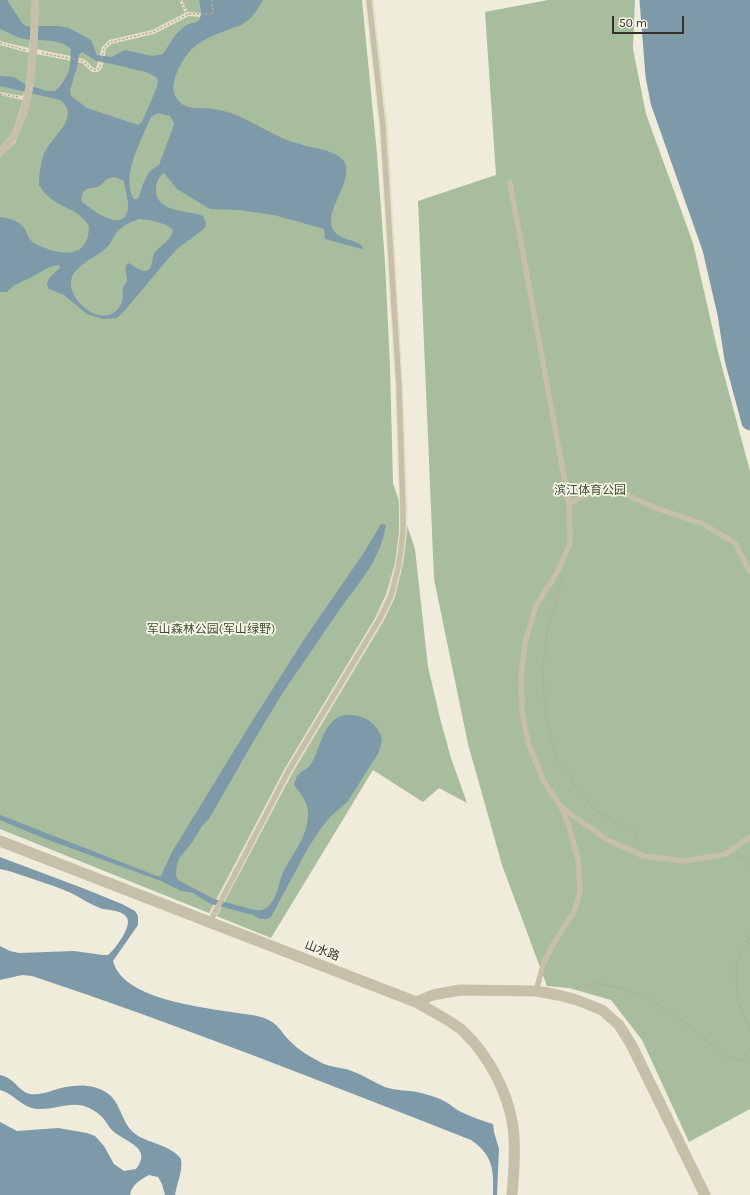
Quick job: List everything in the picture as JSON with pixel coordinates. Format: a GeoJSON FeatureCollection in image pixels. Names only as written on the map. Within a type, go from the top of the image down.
{"type":"FeatureCollection","features":[{"type":"Feature","properties":{"kind":"street"},"geometry":{"type":"LineString","coordinates":[[0,152],[12,141],[16,133],[27,97],[30,83],[35,0]]}},
{"type":"Feature","properties":{"kind":"street","name":"山水路"},"geometry":{"type":"LineString","coordinates":[[0,841],[416,1002],[462,1030],[482,1054],[496,1075],[509,1105],[513,1128],[514,1170],[512,1195]]}},
{"type":"Feature","properties":{"kind":"street"},"geometry":{"type":"LineString","coordinates":[[416,1002],[433,995],[460,990],[536,991],[577,1000],[602,1010],[619,1025],[631,1044],[705,1195]]}},
{"type":"Feature","properties":{"kind":"lane"},"geometry":{"type":"LineString","coordinates":[[210,922],[289,770],[379,620],[390,596],[399,564],[404,510],[399,387],[383,127],[369,0]]}},
{"type":"Feature","properties":{"kind":"lane"},"geometry":{"type":"LineString","coordinates":[[510,183],[569,504],[570,543],[559,569],[536,606],[525,643],[520,677],[522,713],[529,745],[543,780],[561,807],[569,826],[578,860],[580,892],[574,912],[555,941],[544,962],[536,991]]}},
{"type":"Feature","properties":{"kind":"lane"},"geometry":{"type":"LineString","coordinates":[[569,504],[595,489],[620,492],[656,508],[703,524],[734,543],[750,572]]}},
{"type":"Feature","properties":{"kind":"lane"},"geometry":{"type":"LineString","coordinates":[[561,807],[606,839],[642,856],[684,862],[726,854],[750,837]]}},
{"type":"Feature","properties":{"kind":"path"},"geometry":{"type":"LineString","coordinates":[[180,0],[188,15]]}},
{"type":"Feature","properties":{"kind":"path"},"geometry":{"type":"LineString","coordinates":[[69,59],[81,61],[86,63],[93,70],[97,70],[100,67],[104,48],[110,42],[153,32],[188,15],[213,14],[212,0]]}},
{"type":"Feature","properties":{"kind":"path"},"geometry":{"type":"LineString","coordinates":[[0,94],[27,97]]}},
{"type":"Feature","properties":{"kind":"path"},"geometry":{"type":"LineString","coordinates":[[563,578],[547,631],[543,669],[545,711],[555,755],[572,781],[595,810],[635,832],[642,856]]}},
{"type":"Feature","properties":{"kind":"path"},"geometry":{"type":"LineString","coordinates":[[726,854],[743,859],[750,865]]}},
{"type":"Feature","properties":{"kind":"path"},"geometry":{"type":"LineString","coordinates":[[750,933],[736,966],[737,1000],[750,1029]]}},
{"type":"Feature","properties":{"kind":"path"},"geometry":{"type":"LineString","coordinates":[[558,995],[584,985],[595,983],[611,986],[646,997],[679,1018],[727,1057],[744,1060],[750,1048]]}},
{"type":"Feature","properties":{"kind":"green space","name":"军山森林公园(军山绿野)"},"geometry":{"type":"Polygon","coordinates":[[[0,0],[362,0],[377,154],[385,263],[390,366],[393,483],[415,549],[428,667],[451,758],[467,803],[439,788],[423,802],[373,770],[271,938],[0,829],[0,0]]]}},
{"type":"Feature","properties":{"kind":"green space","name":"滨江体育公园"},"geometry":{"type":"Polygon","coordinates":[[[548,0],[635,0],[633,49],[646,114],[693,243],[718,352],[750,471],[750,1109],[689,1142],[642,1040],[611,1000],[569,988],[547,986],[502,865],[468,744],[434,579],[418,201],[496,175],[485,12],[548,0]]]}},
{"type":"Feature","properties":{"kind":"shaded area"},"geometry":{"type":"Polygon","coordinates":[[[179,0],[182,0],[188,12],[200,13],[214,0],[200,17],[189,16],[154,34],[111,44],[106,49],[102,68],[98,72],[92,72],[82,63],[36,54],[25,119],[15,143],[0,157],[0,148],[13,131],[23,100],[0,95],[0,92],[23,96],[27,77],[29,53],[0,45],[0,41],[29,48],[31,23],[37,49],[84,59],[96,68],[102,47],[109,40],[152,30],[185,13],[179,0]]]}},
{"type":"Feature","properties":{"kind":"shaded area"},"geometry":{"type":"Polygon","coordinates":[[[365,0],[374,0],[388,127],[403,387],[408,510],[403,564],[395,597],[383,622],[293,772],[217,916],[209,913],[285,768],[375,618],[386,594],[395,563],[399,532],[399,510],[395,387],[379,128],[365,0]]]}},
{"type":"Feature","properties":{"kind":"water"},"geometry":{"type":"Polygon","coordinates":[[[0,0],[7,0],[22,23],[26,26],[59,26],[69,28],[91,40],[97,55],[112,57],[125,50],[152,56],[163,54],[181,29],[190,23],[197,22],[200,19],[201,11],[199,0],[263,0],[254,15],[249,20],[239,26],[203,41],[186,55],[174,80],[173,85],[175,95],[180,103],[189,107],[213,109],[231,113],[283,138],[329,152],[342,159],[346,165],[345,180],[334,206],[331,221],[332,228],[335,233],[360,245],[363,248],[362,249],[325,239],[324,229],[274,215],[239,210],[210,209],[177,189],[164,173],[157,182],[157,197],[166,207],[203,216],[206,223],[205,228],[177,249],[117,318],[103,319],[87,314],[64,295],[49,289],[47,285],[49,280],[60,268],[59,265],[51,267],[15,285],[7,292],[0,292],[0,217],[18,222],[34,243],[45,248],[66,253],[78,250],[83,246],[88,236],[89,226],[80,215],[50,198],[39,185],[43,157],[46,150],[66,121],[68,114],[66,107],[60,100],[0,86],[0,76],[14,77],[25,84],[47,91],[55,91],[62,84],[68,73],[71,49],[66,45],[53,41],[20,38],[0,29],[0,0]],[[82,52],[79,55],[70,90],[71,96],[87,108],[138,125],[142,122],[157,87],[158,81],[156,77],[146,72],[96,61],[82,52]],[[158,113],[151,117],[137,149],[130,171],[130,191],[134,199],[138,199],[148,175],[159,165],[174,125],[170,116],[158,113]],[[115,177],[109,178],[98,187],[86,189],[81,200],[93,210],[107,218],[120,220],[125,216],[128,209],[124,181],[115,177]],[[143,219],[128,223],[116,233],[107,247],[77,269],[74,273],[71,282],[73,292],[85,309],[94,314],[104,316],[113,313],[120,306],[123,288],[127,281],[125,269],[126,265],[129,263],[142,270],[149,270],[155,252],[168,240],[173,230],[162,223],[143,219]]]}},
{"type":"Feature","properties":{"kind":"water"},"geometry":{"type":"Polygon","coordinates":[[[648,0],[750,0],[750,422],[733,359],[726,314],[711,249],[659,102],[654,76],[648,0]]]}},
{"type":"Feature","properties":{"kind":"water"},"geometry":{"type":"Polygon","coordinates":[[[381,524],[386,525],[383,538],[379,550],[367,572],[288,685],[209,819],[202,826],[191,844],[180,857],[177,864],[176,875],[178,880],[214,899],[254,910],[262,910],[270,905],[284,870],[304,835],[308,819],[306,804],[303,797],[294,785],[297,776],[311,764],[323,735],[334,720],[347,715],[354,715],[368,720],[378,730],[382,739],[379,752],[348,801],[330,817],[319,831],[308,848],[271,917],[267,919],[260,919],[253,915],[211,904],[193,893],[181,891],[161,881],[43,838],[0,820],[0,815],[157,876],[161,876],[172,852],[251,723],[305,638],[365,551],[381,524]]]}},
{"type":"Feature","properties":{"kind":"water"},"geometry":{"type":"Polygon","coordinates":[[[0,857],[85,889],[135,911],[138,916],[138,925],[113,961],[121,975],[135,987],[176,1002],[264,1018],[278,1027],[298,1049],[323,1064],[354,1072],[389,1088],[416,1092],[435,1097],[461,1112],[493,1124],[499,1149],[497,1195],[493,1195],[493,1178],[491,1164],[488,1157],[484,1151],[471,1140],[252,1055],[142,1014],[32,976],[22,975],[0,980],[0,946],[10,951],[19,953],[74,951],[108,955],[122,938],[128,922],[125,915],[122,913],[100,908],[62,889],[0,869],[0,857]]]}},
{"type":"Feature","properties":{"kind":"water"},"geometry":{"type":"Polygon","coordinates":[[[0,1075],[9,1079],[23,1091],[30,1094],[41,1094],[72,1086],[94,1087],[107,1093],[112,1097],[126,1123],[134,1133],[146,1140],[171,1150],[181,1159],[181,1172],[175,1195],[165,1195],[158,1177],[149,1175],[135,1185],[130,1195],[0,1195],[0,1122],[17,1131],[58,1128],[87,1133],[95,1136],[104,1146],[114,1164],[124,1171],[136,1169],[140,1162],[141,1156],[140,1151],[136,1146],[113,1131],[102,1117],[94,1111],[84,1106],[77,1105],[42,1109],[29,1107],[0,1090],[0,1075]]]}},
{"type":"Feature","properties":{"kind":"waterway"},"geometry":{"type":"LineString","coordinates":[[648,0],[654,76],[659,102],[711,249],[726,314],[733,359],[750,422]]}}]}
